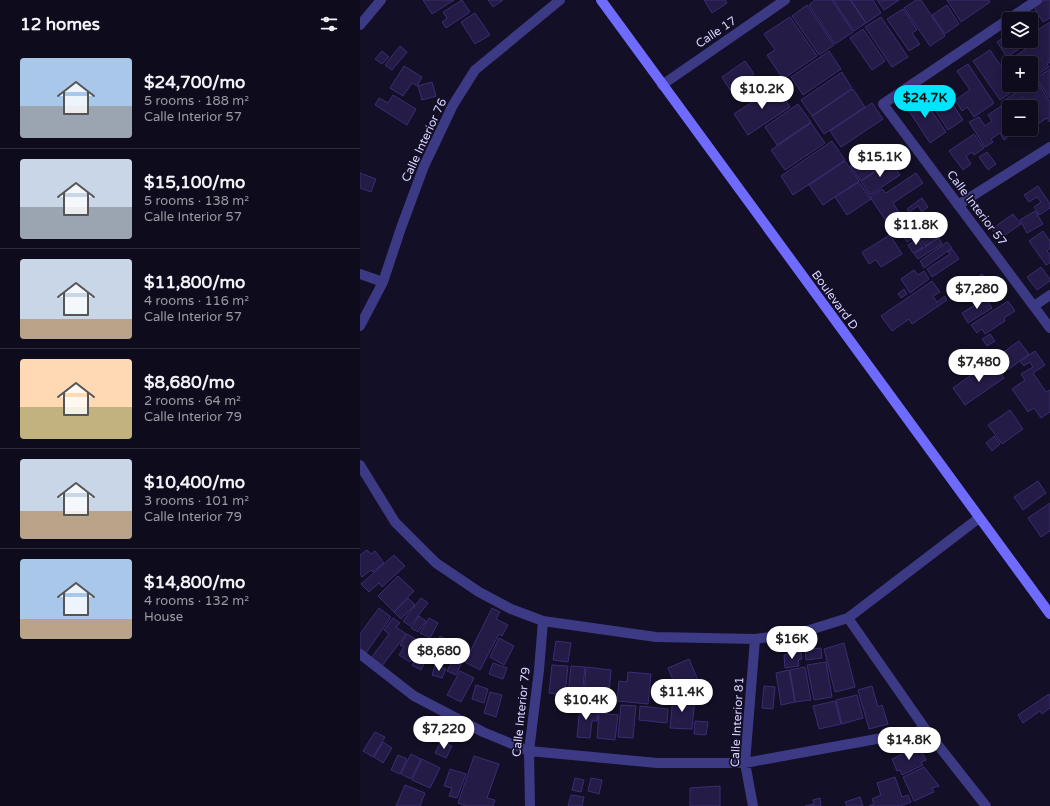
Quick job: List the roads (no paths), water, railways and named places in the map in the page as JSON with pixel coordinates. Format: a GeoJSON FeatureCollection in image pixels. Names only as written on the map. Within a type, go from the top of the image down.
{"type":"FeatureCollection","features":[{"type":"Feature","properties":{"kind":"street"},"geometry":{"type":"LineString","coordinates":[[360,25],[380,0]]}},
{"type":"Feature","properties":{"kind":"street","name":"Calle Interior 76"},"geometry":{"type":"LineString","coordinates":[[360,326],[383,282],[424,166],[460,93],[475,70],[560,0]]}},
{"type":"Feature","properties":{"kind":"street","name":"Boulevard D"},"geometry":{"type":"LineString","coordinates":[[601,0],[979,518],[1048,607]]}},
{"type":"Feature","properties":{"kind":"street","name":"Calle 17"},"geometry":{"type":"LineString","coordinates":[[662,85],[786,0]]}},
{"type":"Feature","properties":{"kind":"street","name":"Calle Interior 57"},"geometry":{"type":"LineString","coordinates":[[1037,0],[883,104],[1050,328]]}},
{"type":"Feature","properties":{"kind":"street"},"geometry":{"type":"LineString","coordinates":[[958,205],[1050,147]]}},
{"type":"Feature","properties":{"kind":"street"},"geometry":{"type":"LineString","coordinates":[[360,274],[383,282]]}},
{"type":"Feature","properties":{"kind":"street"},"geometry":{"type":"LineString","coordinates":[[1034,306],[1050,296]]}},
{"type":"Feature","properties":{"kind":"street"},"geometry":{"type":"LineString","coordinates":[[360,465],[395,522],[436,563],[479,592],[511,609],[543,621],[656,637],[755,639],[800,633],[848,618],[979,518]]}},
{"type":"Feature","properties":{"kind":"street"},"geometry":{"type":"LineString","coordinates":[[848,618],[926,730],[986,806]]}},
{"type":"Feature","properties":{"kind":"street","name":"Calle Interior 79"},"geometry":{"type":"LineString","coordinates":[[530,806],[529,751],[543,621]]}},
{"type":"Feature","properties":{"kind":"street","name":"Calle Interior 81"},"geometry":{"type":"LineString","coordinates":[[753,806],[745,763],[755,639]]}},
{"type":"Feature","properties":{"kind":"street"},"geometry":{"type":"LineString","coordinates":[[360,654],[414,696],[484,732],[529,751],[657,763],[745,763],[926,730]]}}]}
